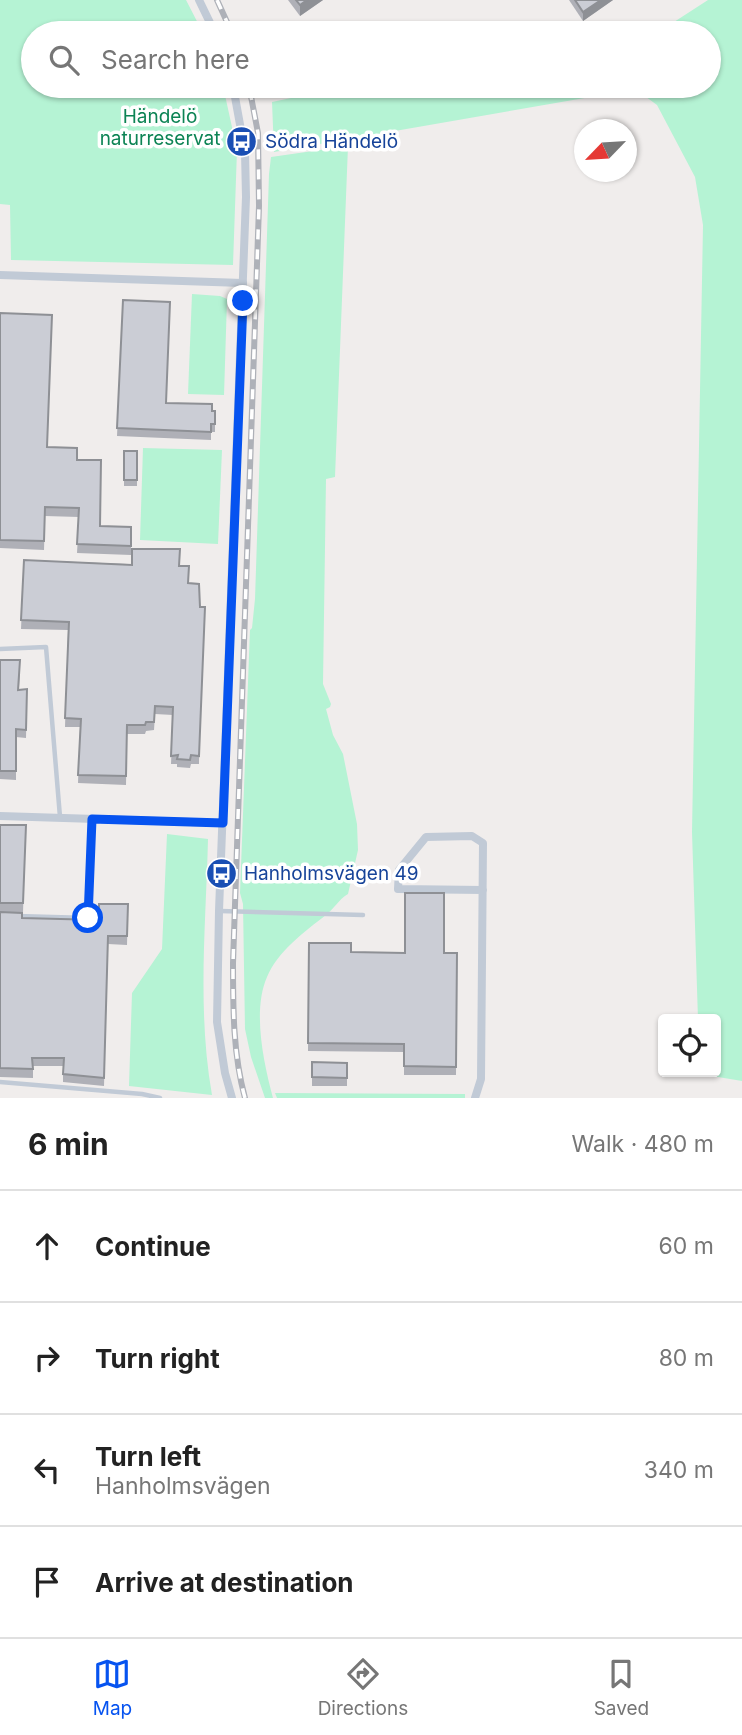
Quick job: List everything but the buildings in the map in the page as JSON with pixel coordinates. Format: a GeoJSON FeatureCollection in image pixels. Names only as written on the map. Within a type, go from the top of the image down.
{"type":"FeatureCollection","features":[{"type":"Feature","properties":{"kind":"street"},"geometry":{"type":"LineString","coordinates":[[199,0],[209,21]]}},
{"type":"Feature","properties":{"kind":"street"},"geometry":{"type":"LineString","coordinates":[[232,1098],[217,1022],[243,283],[245,152],[235,98]]}},
{"type":"Feature","properties":{"kind":"street"},"geometry":{"type":"LineString","coordinates":[[0,275],[243,283]]}},
{"type":"Feature","properties":{"kind":"street"},"geometry":{"type":"LineString","coordinates":[[0,816],[223,823]]}},
{"type":"Feature","properties":{"kind":"street"},"geometry":{"type":"LineString","coordinates":[[475,1098],[481,1079],[483,890],[483,843],[472,836],[426,837],[399,870],[398,889],[483,890]]}},
{"type":"Feature","properties":{"kind":"lane"},"geometry":{"type":"LineString","coordinates":[[0,649],[46,648],[60,818]]}},
{"type":"Feature","properties":{"kind":"lane"},"geometry":{"type":"LineString","coordinates":[[13,916],[88,918],[92,819]]}},
{"type":"Feature","properties":{"kind":"lane"},"geometry":{"type":"LineString","coordinates":[[219,911],[363,915]]}},
{"type":"Feature","properties":{"kind":"lane"},"geometry":{"type":"LineString","coordinates":[[0,1082],[142,1094],[160,1098]]}},
{"type":"Feature","properties":{"kind":"green space"},"geometry":{"type":"Polygon","coordinates":[[[0,0],[186,0],[197,21],[21,21],[21,98],[226,98],[237,150],[233,265],[11,260],[10,205],[0,204],[0,0]]]}},
{"type":"Feature","properties":{"kind":"green space"},"geometry":{"type":"Polygon","coordinates":[[[708,0],[742,0],[742,1081],[718,1077],[721,1077],[721,1014],[698,1014],[692,832],[703,225],[695,177],[657,105],[647,98],[721,98],[721,21],[676,21],[708,0]]]}},
{"type":"Feature","properties":{"kind":"green space"},"geometry":{"type":"Polygon","coordinates":[[[291,98],[585,98],[274,152],[272,102],[291,98]]]}},
{"type":"Feature","properties":{"kind":"green space","name":"Händelö naturreservat"},"geometry":{"type":"Polygon","coordinates":[[[348,146],[335,477],[326,479],[323,684],[331,704],[326,709],[333,735],[343,754],[357,824],[358,850],[348,894],[285,950],[267,977],[260,1005],[260,1021],[263,1054],[273,1098],[265,1098],[245,1029],[243,904],[240,893],[250,630],[255,599],[269,174],[271,157],[348,146]]]}},
{"type":"Feature","properties":{"kind":"green space"},"geometry":{"type":"Polygon","coordinates":[[[192,294],[227,299],[224,395],[188,394],[192,294]]]}},
{"type":"Feature","properties":{"kind":"green space"},"geometry":{"type":"Polygon","coordinates":[[[143,448],[222,450],[218,544],[140,540],[143,448]]]}},
{"type":"Feature","properties":{"kind":"green space"},"geometry":{"type":"Polygon","coordinates":[[[167,834],[208,839],[204,999],[207,1063],[212,1095],[129,1086],[132,993],[162,949],[167,834]]]}},
{"type":"Feature","properties":{"kind":"green space"},"geometry":{"type":"Polygon","coordinates":[[[275,1093],[465,1094],[465,1098],[277,1098],[275,1093]]]}},
{"type":"Feature","properties":{"kind":"railway"},"geometry":{"type":"LineString","coordinates":[[217,0],[227,21]]}},
{"type":"Feature","properties":{"kind":"railway"},"geometry":{"type":"LineString","coordinates":[[245,1098],[236,1048],[233,963],[259,206],[258,133],[251,98]]}},
{"type":"Feature","properties":{"kind":"place","name":"Södra Händelö"},"geometry":{"type":"Point","coordinates":[242,141]}},
{"type":"Feature","properties":{"kind":"place","name":"Hanholmsvägen 49"},"geometry":{"type":"Point","coordinates":[221,873]}},
{"type":"Feature","properties":{"kind":"route"},"geometry":{"type":"LineString","coordinates":[[88,918],[92,819],[223,823],[243,301]]}}]}
